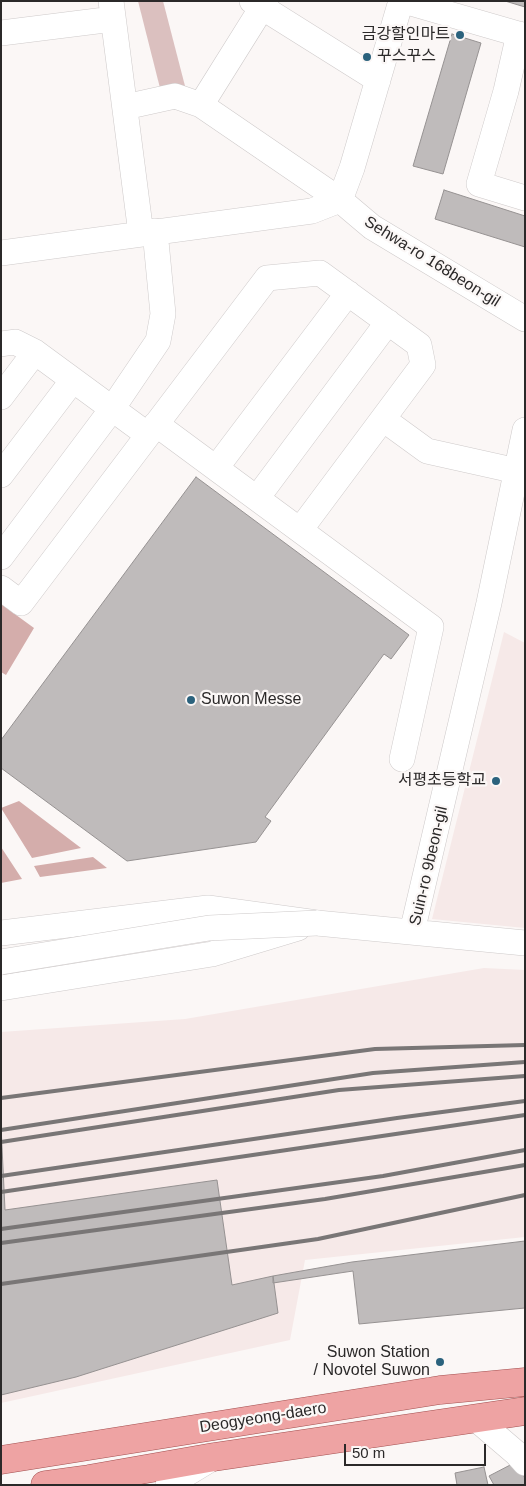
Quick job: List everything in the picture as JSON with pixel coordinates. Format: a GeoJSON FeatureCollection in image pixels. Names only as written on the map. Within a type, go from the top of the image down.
{"type":"FeatureCollection","features":[{"type":"Feature","properties":{"kind":"main road","name":"Deogyeong-daero"},"geometry":{"type":"LineString","coordinates":[[1,1460],[440,1390],[525,1382]]}},
{"type":"Feature","properties":{"kind":"main road","name":"Deogyeong-daero"},"geometry":{"type":"LineString","coordinates":[[45,1485],[88,1482],[214,1457],[525,1411]]}},
{"type":"Feature","properties":{"kind":"main road"},"geometry":{"type":"LineString","coordinates":[[84,1446],[88,1482]]}},
{"type":"Feature","properties":{"kind":"street"},"geometry":{"type":"LineString","coordinates":[[1,253],[312,211],[340,200],[352,168],[403,1],[522,35],[515,94],[479,184],[525,198]]}},
{"type":"Feature","properties":{"kind":"street"},"geometry":{"type":"LineString","coordinates":[[201,105],[260,3],[378,80]]}},
{"type":"Feature","properties":{"kind":"street"},"geometry":{"type":"LineString","coordinates":[[1,32],[112,10],[125,107],[164,314],[158,341],[112,409],[1,557]]}},
{"type":"Feature","properties":{"kind":"street","name":"Sehwa-ro 168beon-gil"},"geometry":{"type":"LineString","coordinates":[[125,107],[175,96],[201,105],[340,200],[372,227],[525,319]]}},
{"type":"Feature","properties":{"kind":"street"},"geometry":{"type":"LineString","coordinates":[[1,588],[21,603],[267,278],[320,273],[419,345],[423,365],[300,530]]}},
{"type":"Feature","properties":{"kind":"street"},"geometry":{"type":"LineString","coordinates":[[216,468],[348,293]]}},
{"type":"Feature","properties":{"kind":"street"},"geometry":{"type":"LineString","coordinates":[[256,498],[388,322]]}},
{"type":"Feature","properties":{"kind":"street"},"geometry":{"type":"LineString","coordinates":[[1,344],[15,342],[34,352],[112,409],[216,468],[432,627],[402,759]]}},
{"type":"Feature","properties":{"kind":"street"},"geometry":{"type":"LineString","coordinates":[[1,398],[34,352]]}},
{"type":"Feature","properties":{"kind":"street"},"geometry":{"type":"LineString","coordinates":[[1,475],[73,380]]}},
{"type":"Feature","properties":{"kind":"street"},"geometry":{"type":"LineString","coordinates":[[383,419],[428,450],[516,471],[525,430]]}},
{"type":"Feature","properties":{"kind":"street","name":"Suin-ro 9beon-gil"},"geometry":{"type":"LineString","coordinates":[[516,471],[489,603],[412,932],[525,943]]}},
{"type":"Feature","properties":{"kind":"street"},"geometry":{"type":"LineString","coordinates":[[1,933],[208,908],[317,923],[412,932]]}},
{"type":"Feature","properties":{"kind":"street"},"geometry":{"type":"LineString","coordinates":[[208,908],[218,916],[222,923],[220,944],[212,954]]}},
{"type":"Feature","properties":{"kind":"street"},"geometry":{"type":"LineString","coordinates":[[1,988],[212,954],[317,923]]}},
{"type":"Feature","properties":{"kind":"street"},"geometry":{"type":"LineString","coordinates":[[1,962],[209,928],[317,923]]}},
{"type":"Feature","properties":{"kind":"street"},"geometry":{"type":"LineString","coordinates":[[475,1418],[525,1463]]}},
{"type":"Feature","properties":{"kind":"street"},"geometry":{"type":"LineString","coordinates":[[168,1485],[214,1457]]}},
{"type":"Feature","properties":{"kind":"shaded area"},"geometry":{"type":"Polygon","coordinates":[[[138,1],[163,1],[185,86],[161,92],[138,1]]]}},
{"type":"Feature","properties":{"kind":"shaded area"},"geometry":{"type":"Polygon","coordinates":[[[1,604],[34,628],[6,675],[1,672],[1,604]]]}},
{"type":"Feature","properties":{"kind":"shaded area","name":"서평초등학교"},"geometry":{"type":"Polygon","coordinates":[[[504,632],[525,643],[525,928],[432,919],[504,632]]]}},
{"type":"Feature","properties":{"kind":"shaded area"},"geometry":{"type":"Polygon","coordinates":[[[19,801],[81,848],[32,858],[1,808],[19,801]]]}},
{"type":"Feature","properties":{"kind":"shaded area"},"geometry":{"type":"Polygon","coordinates":[[[1,847],[22,879],[1,883],[1,847]]]}},
{"type":"Feature","properties":{"kind":"shaded area"},"geometry":{"type":"Polygon","coordinates":[[[93,857],[107,868],[40,877],[34,866],[93,857]]]}},
{"type":"Feature","properties":{"kind":"shaded area"},"geometry":{"type":"Polygon","coordinates":[[[484,968],[525,970],[525,1237],[305,1260],[290,1340],[1,1403],[1,1032],[185,1019],[484,968]]]}},
{"type":"Feature","properties":{"kind":"building"},"geometry":{"type":"Polygon","coordinates":[[[505,1],[525,1],[525,7],[505,1]]]}},
{"type":"Feature","properties":{"kind":"building"},"geometry":{"type":"Polygon","coordinates":[[[452,34],[481,43],[443,174],[413,166],[452,34]]]}},
{"type":"Feature","properties":{"kind":"building"},"geometry":{"type":"Polygon","coordinates":[[[444,190],[525,216],[525,247],[435,219],[444,190]]]}},
{"type":"Feature","properties":{"kind":"building","name":"Suwon Messe"},"geometry":{"type":"Polygon","coordinates":[[[196,477],[409,635],[391,659],[384,654],[265,817],[271,821],[256,842],[127,861],[1,768],[1,740],[196,477]]]}},
{"type":"Feature","properties":{"kind":"building"},"geometry":{"type":"Polygon","coordinates":[[[1,1126],[5,1210],[217,1180],[232,1285],[273,1276],[278,1313],[76,1377],[1,1395],[1,1126]]]}},
{"type":"Feature","properties":{"kind":"building"},"geometry":{"type":"Polygon","coordinates":[[[525,1241],[525,1308],[359,1324],[353,1271],[273,1283],[273,1276],[352,1262],[525,1241]]]}},
{"type":"Feature","properties":{"kind":"building"},"geometry":{"type":"Polygon","coordinates":[[[516,1462],[525,1478],[525,1485],[494,1485],[489,1476],[516,1462]]]}},
{"type":"Feature","properties":{"kind":"building"},"geometry":{"type":"Polygon","coordinates":[[[484,1467],[488,1485],[457,1485],[455,1473],[484,1467]]]}},
{"type":"Feature","properties":{"kind":"railway"},"geometry":{"type":"LineString","coordinates":[[1,1098],[375,1049],[525,1045]]}},
{"type":"Feature","properties":{"kind":"railway"},"geometry":{"type":"LineString","coordinates":[[1,1130],[373,1073],[525,1062]]}},
{"type":"Feature","properties":{"kind":"railway"},"geometry":{"type":"LineString","coordinates":[[1,1142],[339,1090],[525,1076]]}},
{"type":"Feature","properties":{"kind":"railway"},"geometry":{"type":"LineString","coordinates":[[1,1176],[525,1101]]}},
{"type":"Feature","properties":{"kind":"railway"},"geometry":{"type":"LineString","coordinates":[[1,1192],[525,1115]]}},
{"type":"Feature","properties":{"kind":"railway"},"geometry":{"type":"LineString","coordinates":[[1,1229],[383,1176],[525,1150]]}},
{"type":"Feature","properties":{"kind":"railway"},"geometry":{"type":"LineString","coordinates":[[1,1243],[325,1199],[525,1165]]}},
{"type":"Feature","properties":{"kind":"railway"},"geometry":{"type":"LineString","coordinates":[[1,1284],[318,1239],[525,1195]]}},
{"type":"Feature","properties":{"kind":"place","name":"금강할인마트"},"geometry":{"type":"Point","coordinates":[460,35]}},
{"type":"Feature","properties":{"kind":"place","name":"꾸스꾸스"},"geometry":{"type":"Point","coordinates":[367,57]}},
{"type":"Feature","properties":{"kind":"place","name":"Suwon Messe"},"geometry":{"type":"Point","coordinates":[191,700]}},
{"type":"Feature","properties":{"kind":"place","name":"서평초등학교"},"geometry":{"type":"Point","coordinates":[496,781]}},
{"type":"Feature","properties":{"kind":"place","name":"Suwon Station / Novotel Suwon"},"geometry":{"type":"Point","coordinates":[440,1362]}}]}
